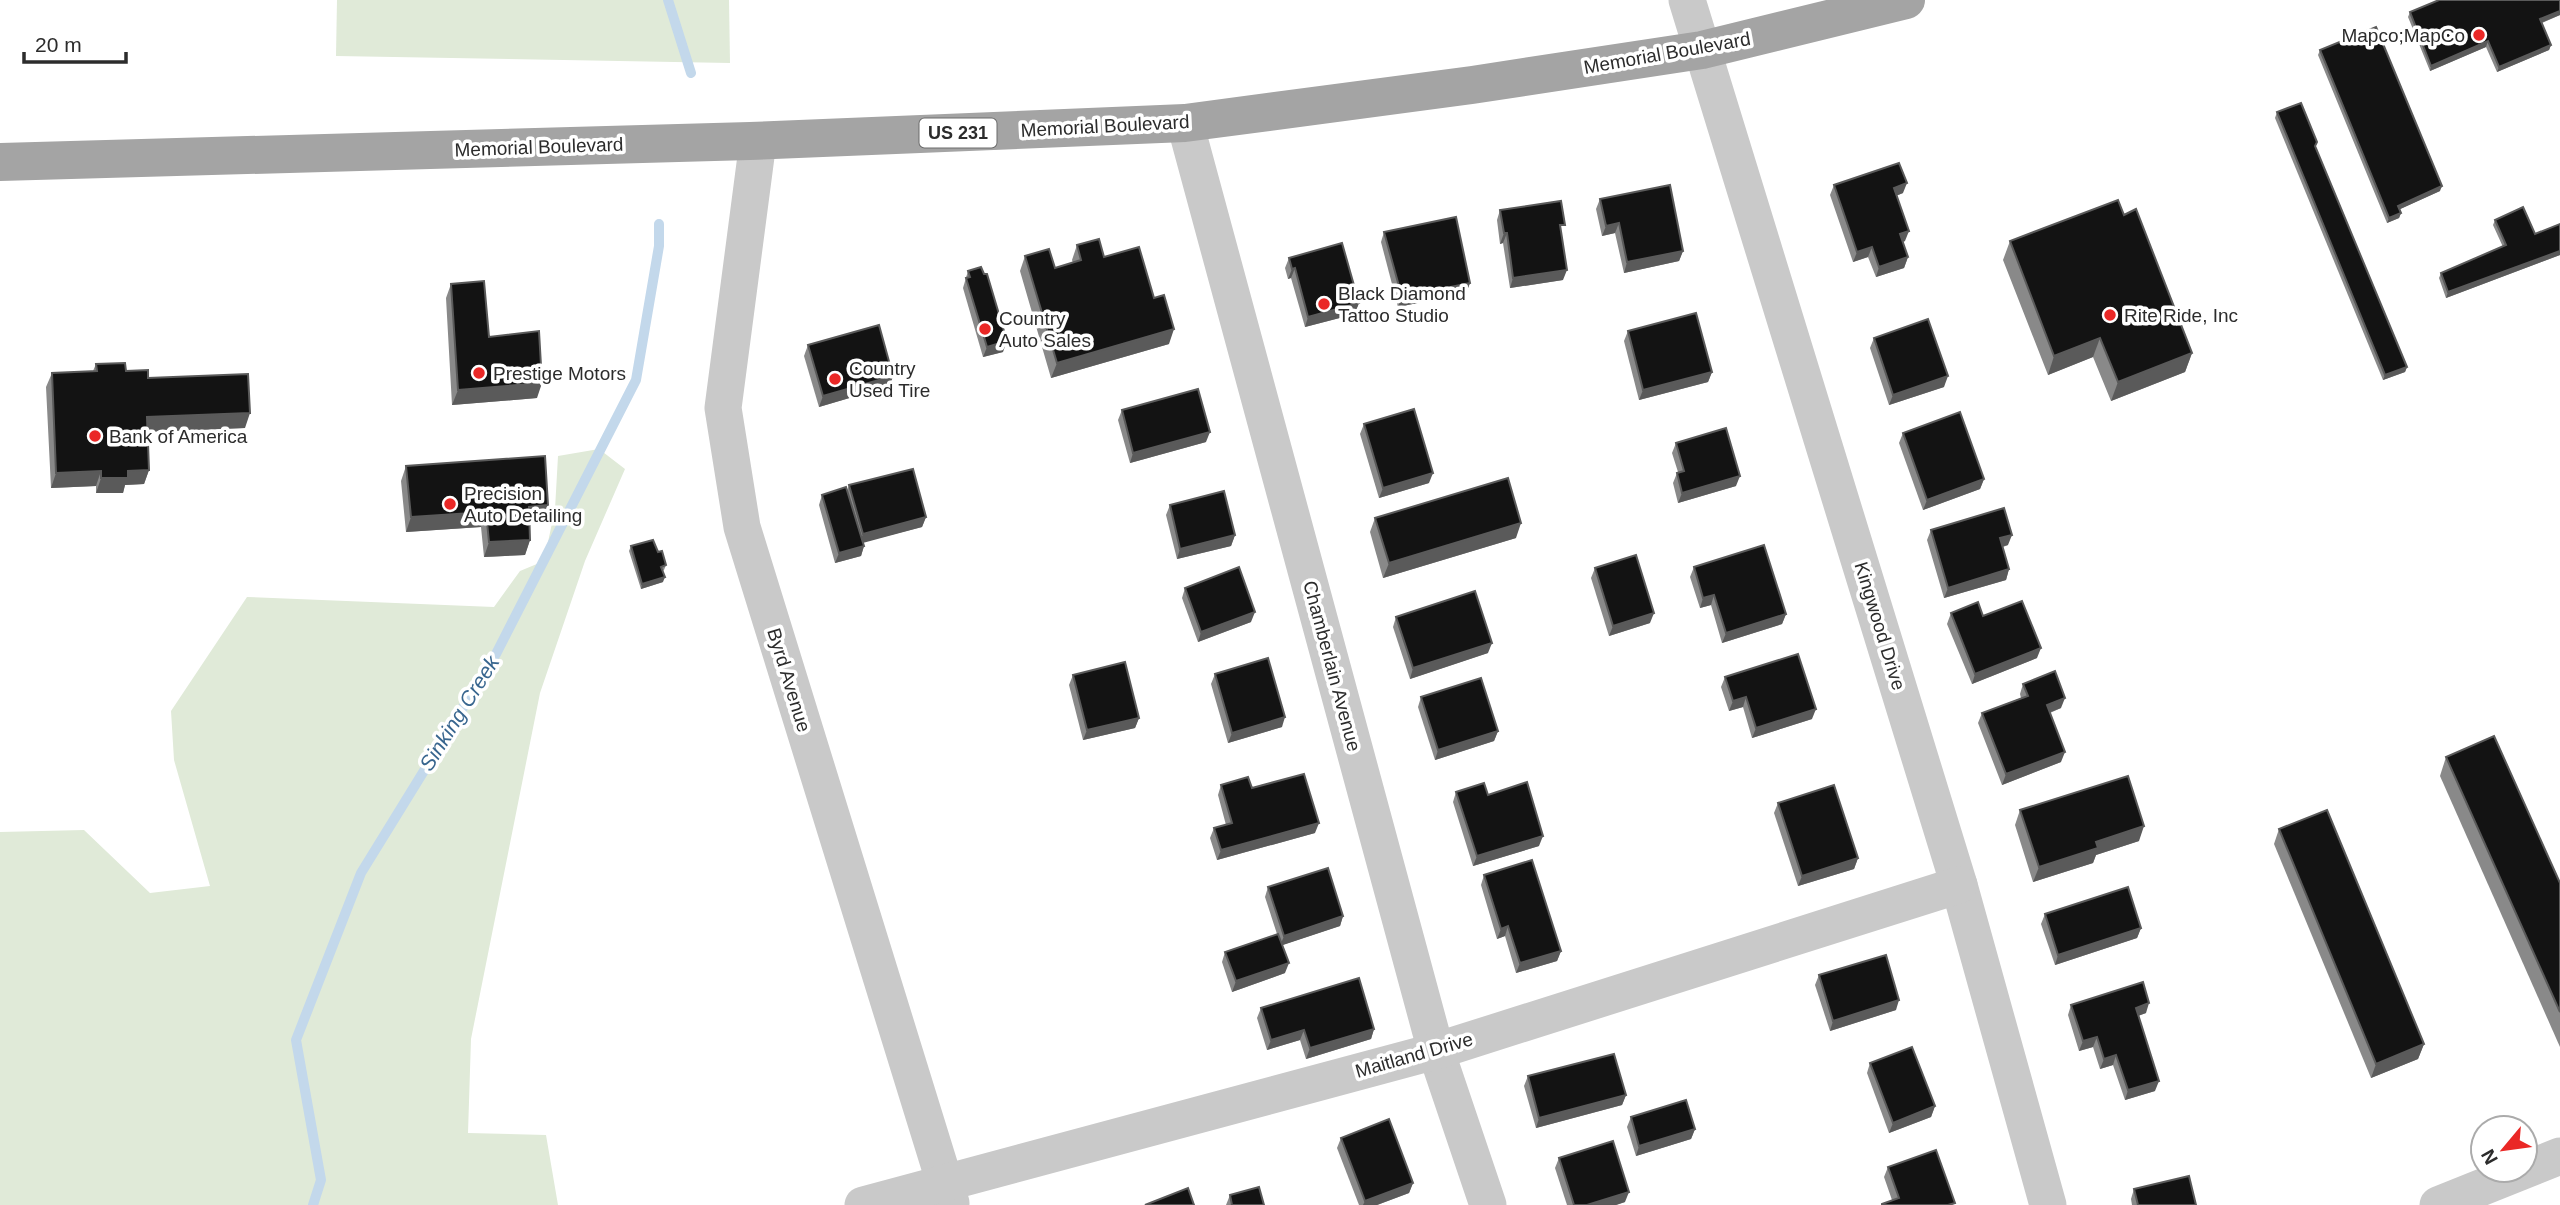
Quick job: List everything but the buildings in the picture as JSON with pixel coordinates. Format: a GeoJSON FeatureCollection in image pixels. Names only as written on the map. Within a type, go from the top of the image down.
{"type":"FeatureCollection","features":[{"type":"Feature","properties":{"kind":"main road","name":"Memorial Boulevard"},"geometry":{"type":"LineString","coordinates":[[0,162],[758,141],[1185,123],[1472,85],[1702,50],[1906,0]]}},
{"type":"Feature","properties":{"kind":"street","name":"Kingwood Drive"},"geometry":{"type":"LineString","coordinates":[[1687,0],[1959,885],[2048,1205]]}},
{"type":"Feature","properties":{"kind":"street","name":"Chamberlain Avenue"},"geometry":{"type":"LineString","coordinates":[[1185,123],[1436,1051],[1488,1205]]}},
{"type":"Feature","properties":{"kind":"street","name":"Byrd Avenue"},"geometry":{"type":"LineString","coordinates":[[758,141],[723,408],[742,527],[948,1193]]}},
{"type":"Feature","properties":{"kind":"street","name":"Maitland Drive"},"geometry":{"type":"LineString","coordinates":[[863,1205],[948,1193],[1436,1051],[1959,885]]}},
{"type":"Feature","properties":{"kind":"street"},"geometry":{"type":"LineString","coordinates":[[2438,1205],[2560,1156]]}},
{"type":"Feature","properties":{"kind":"green space"},"geometry":{"type":"Polygon","coordinates":[[[337,0],[729,0],[730,63],[336,56],[337,0]]]}},
{"type":"Feature","properties":{"kind":"green space"},"geometry":{"type":"Polygon","coordinates":[[[599,449],[625,469],[585,561],[540,693],[471,1039],[468,1133],[546,1135],[558,1205],[0,1205],[0,832],[84,830],[150,893],[210,886],[174,760],[171,711],[247,597],[494,607],[520,571],[544,561],[555,509],[558,456],[599,449]]]}},
{"type":"Feature","properties":{"kind":"waterway"},"geometry":{"type":"LineString","coordinates":[[668,0],[691,73]]}},
{"type":"Feature","properties":{"kind":"waterway","name":"Sinking Creek"},"geometry":{"type":"LineString","coordinates":[[313,1205],[321,1180],[296,1040],[361,873],[496,654],[636,380],[659,246],[659,224]]}},
{"type":"Feature","properties":{"kind":"place","name":"Mapco;MapCo"},"geometry":{"type":"Point","coordinates":[2479,35]}},
{"type":"Feature","properties":{"kind":"place","name":"Black Diamond Tattoo Studio"},"geometry":{"type":"Point","coordinates":[1324,304]}},
{"type":"Feature","properties":{"kind":"place","name":"Rite Ride, Inc"},"geometry":{"type":"Point","coordinates":[2110,315]}},
{"type":"Feature","properties":{"kind":"place","name":"Country Auto Sales"},"geometry":{"type":"Point","coordinates":[985,329]}},
{"type":"Feature","properties":{"kind":"place","name":"Prestige Motors"},"geometry":{"type":"Point","coordinates":[479,373]}},
{"type":"Feature","properties":{"kind":"place","name":"Country Used Tire"},"geometry":{"type":"Point","coordinates":[835,379]}},
{"type":"Feature","properties":{"kind":"place","name":"Bank of America"},"geometry":{"type":"Point","coordinates":[95,436]}},
{"type":"Feature","properties":{"kind":"place","name":"Precision Auto Detailing"},"geometry":{"type":"Point","coordinates":[450,504]}}]}
